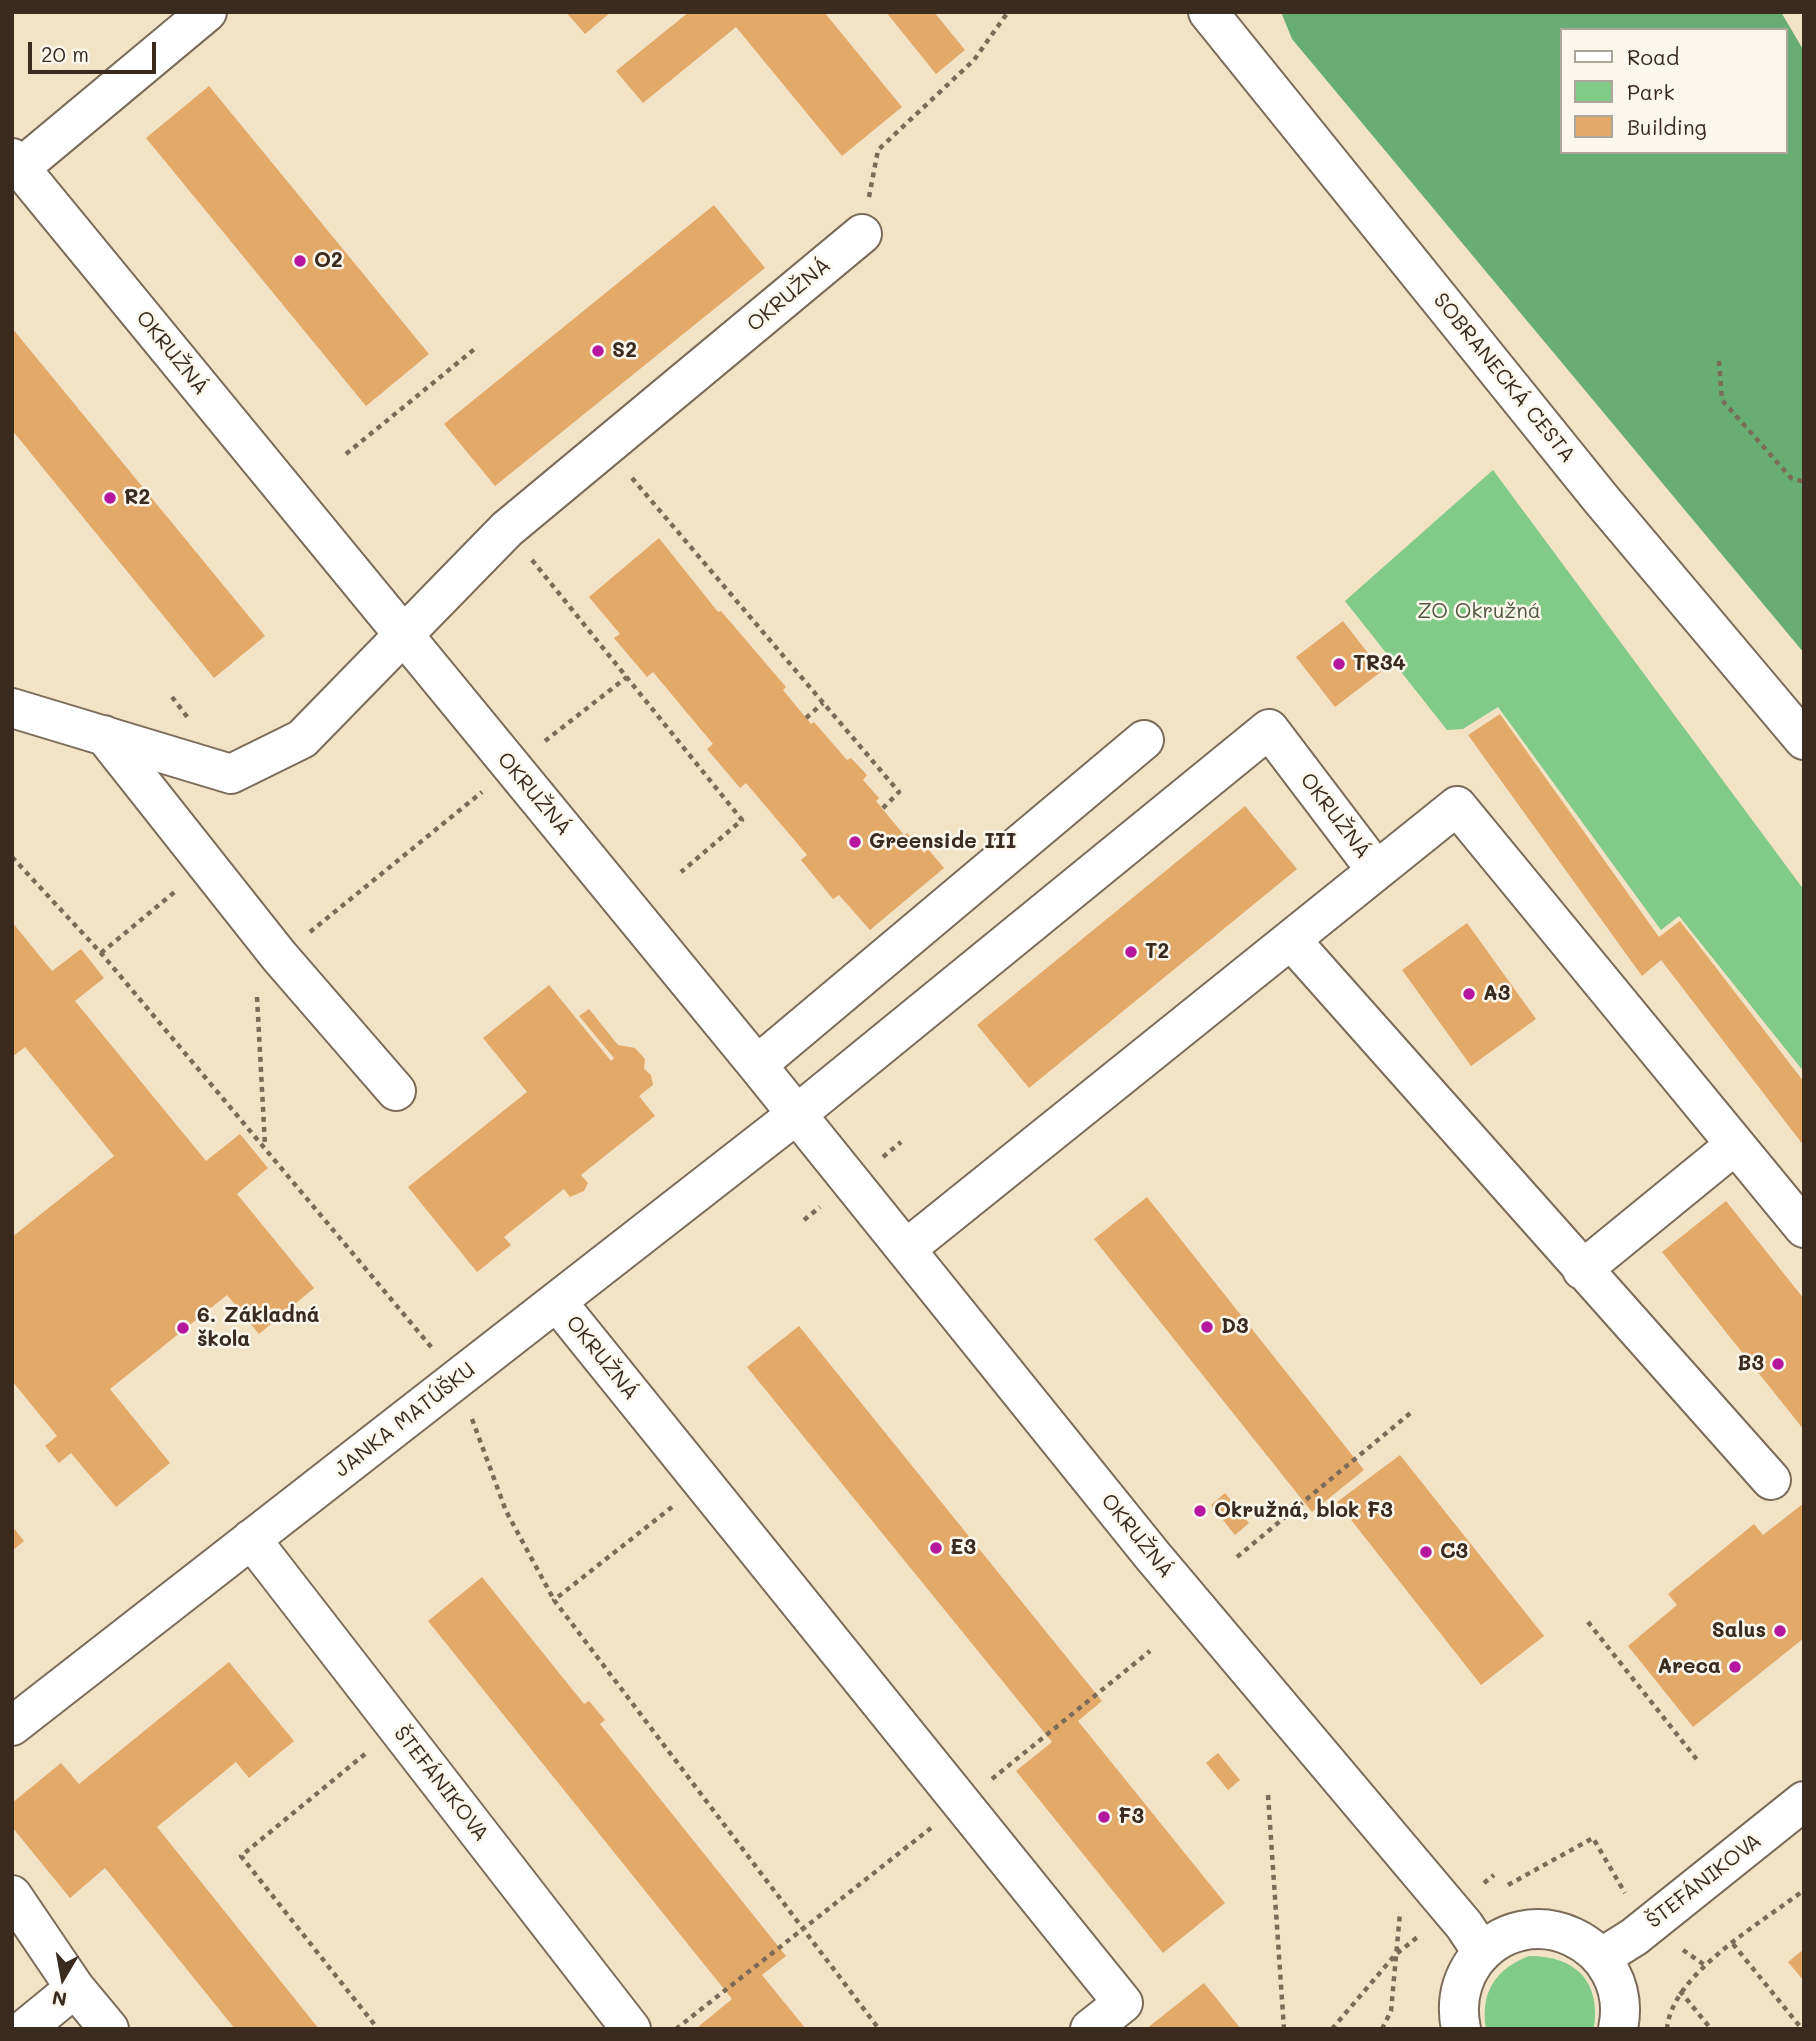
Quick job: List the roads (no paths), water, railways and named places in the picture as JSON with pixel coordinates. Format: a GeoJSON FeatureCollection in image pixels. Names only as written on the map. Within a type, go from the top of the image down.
{"type":"FeatureCollection","features":[{"type":"Feature","properties":{"kind":"street","name":"OKRUŽNÁ"},"geometry":{"type":"LineString","coordinates":[[207,12],[16,163],[797,1114],[1152,1555],[1464,1925],[1482,1952]]}},
{"type":"Feature","properties":{"kind":"street","name":"SOBRANECKÁ CESTA"},"geometry":{"type":"LineString","coordinates":[[1208,12],[1601,499],[1804,740]]}},
{"type":"Feature","properties":{"kind":"street","name":"OKRUŽNÁ"},"geometry":{"type":"LineString","coordinates":[[403,636],[507,529],[862,234]]}},
{"type":"Feature","properties":{"kind":"street"},"geometry":{"type":"LineString","coordinates":[[12,708],[231,774],[302,739],[403,636]]}},
{"type":"Feature","properties":{"kind":"street","name":"OKRUŽNÁ"},"geometry":{"type":"LineString","coordinates":[[797,1114],[1269,729],[1376,870],[1457,806],[1804,1228]]}},
{"type":"Feature","properties":{"kind":"street"},"geometry":{"type":"LineString","coordinates":[[104,736],[279,956],[396,1091]]}},
{"type":"Feature","properties":{"kind":"street"},"geometry":{"type":"LineString","coordinates":[[757,1065],[1144,740]]}},
{"type":"Feature","properties":{"kind":"street"},"geometry":{"type":"LineString","coordinates":[[906,1250],[1376,870]]}},
{"type":"Feature","properties":{"kind":"street"},"geometry":{"type":"LineString","coordinates":[[1291,940],[1770,1480]]}},
{"type":"Feature","properties":{"kind":"street","name":"JANKA MATÚŠKU"},"geometry":{"type":"LineString","coordinates":[[12,1726],[797,1114]]}},
{"type":"Feature","properties":{"kind":"street"},"geometry":{"type":"LineString","coordinates":[[1582,1270],[1735,1145]]}},
{"type":"Feature","properties":{"kind":"street","name":"OKRUŽNÁ"},"geometry":{"type":"LineString","coordinates":[[557,1302],[1123,2003],[1090,2029]]}},
{"type":"Feature","properties":{"kind":"street","name":"ŠTEFÁNIKOVA"},"geometry":{"type":"LineString","coordinates":[[251,1539],[631,2029]]}},
{"type":"Feature","properties":{"kind":"street","name":"ŠTEFÁNIKOVA"},"geometry":{"type":"LineString","coordinates":[[1602,1957],[1647,1925],[1804,1801]]}},
{"type":"Feature","properties":{"kind":"street"},"geometry":{"type":"LineString","coordinates":[[12,1895],[75,1988],[109,2029]]}},
{"type":"Feature","properties":{"kind":"street"},"geometry":{"type":"LineString","coordinates":[[1461,2029],[1460,1993],[1468,1971],[1482,1952],[1500,1939],[1520,1931],[1543,1928],[1565,1933],[1585,1943],[1602,1957],[1618,1990],[1618,2029]]}},
{"type":"Feature","properties":{"kind":"street"},"geometry":{"type":"LineString","coordinates":[[25,2029],[75,1988]]}},
{"type":"Feature","properties":{"kind":"place","name":"O2"},"geometry":{"type":"Point","coordinates":[300,261]}},
{"type":"Feature","properties":{"kind":"place","name":"S2"},"geometry":{"type":"Point","coordinates":[598,351]}},
{"type":"Feature","properties":{"kind":"place","name":"R2"},"geometry":{"type":"Point","coordinates":[110,498]}},
{"type":"Feature","properties":{"kind":"place","name":"TR34"},"geometry":{"type":"Point","coordinates":[1339,664]}},
{"type":"Feature","properties":{"kind":"place","name":"Greenside III"},"geometry":{"type":"Point","coordinates":[855,842]}},
{"type":"Feature","properties":{"kind":"place","name":"T2"},"geometry":{"type":"Point","coordinates":[1131,952]}},
{"type":"Feature","properties":{"kind":"place","name":"A3"},"geometry":{"type":"Point","coordinates":[1469,994]}},
{"type":"Feature","properties":{"kind":"place","name":"D3"},"geometry":{"type":"Point","coordinates":[1207,1327]}},
{"type":"Feature","properties":{"kind":"place","name":"6. Základná škola"},"geometry":{"type":"Point","coordinates":[183,1328]}},
{"type":"Feature","properties":{"kind":"place","name":"B3"},"geometry":{"type":"Point","coordinates":[1778,1364]}},
{"type":"Feature","properties":{"kind":"place","name":"Okružná, blok F3"},"geometry":{"type":"Point","coordinates":[1200,1511]}},
{"type":"Feature","properties":{"kind":"place","name":"E3"},"geometry":{"type":"Point","coordinates":[936,1548]}},
{"type":"Feature","properties":{"kind":"place","name":"C3"},"geometry":{"type":"Point","coordinates":[1426,1552]}},
{"type":"Feature","properties":{"kind":"place","name":"Salus"},"geometry":{"type":"Point","coordinates":[1780,1631]}},
{"type":"Feature","properties":{"kind":"place","name":"Areca"},"geometry":{"type":"Point","coordinates":[1735,1667]}},
{"type":"Feature","properties":{"kind":"place","name":"F3"},"geometry":{"type":"Point","coordinates":[1104,1817]}},
{"type":"Feature","properties":{"kind":"park label","name":"ZO Okružná"},"geometry":{"type":"Point","coordinates":[1479,612]}}]}
